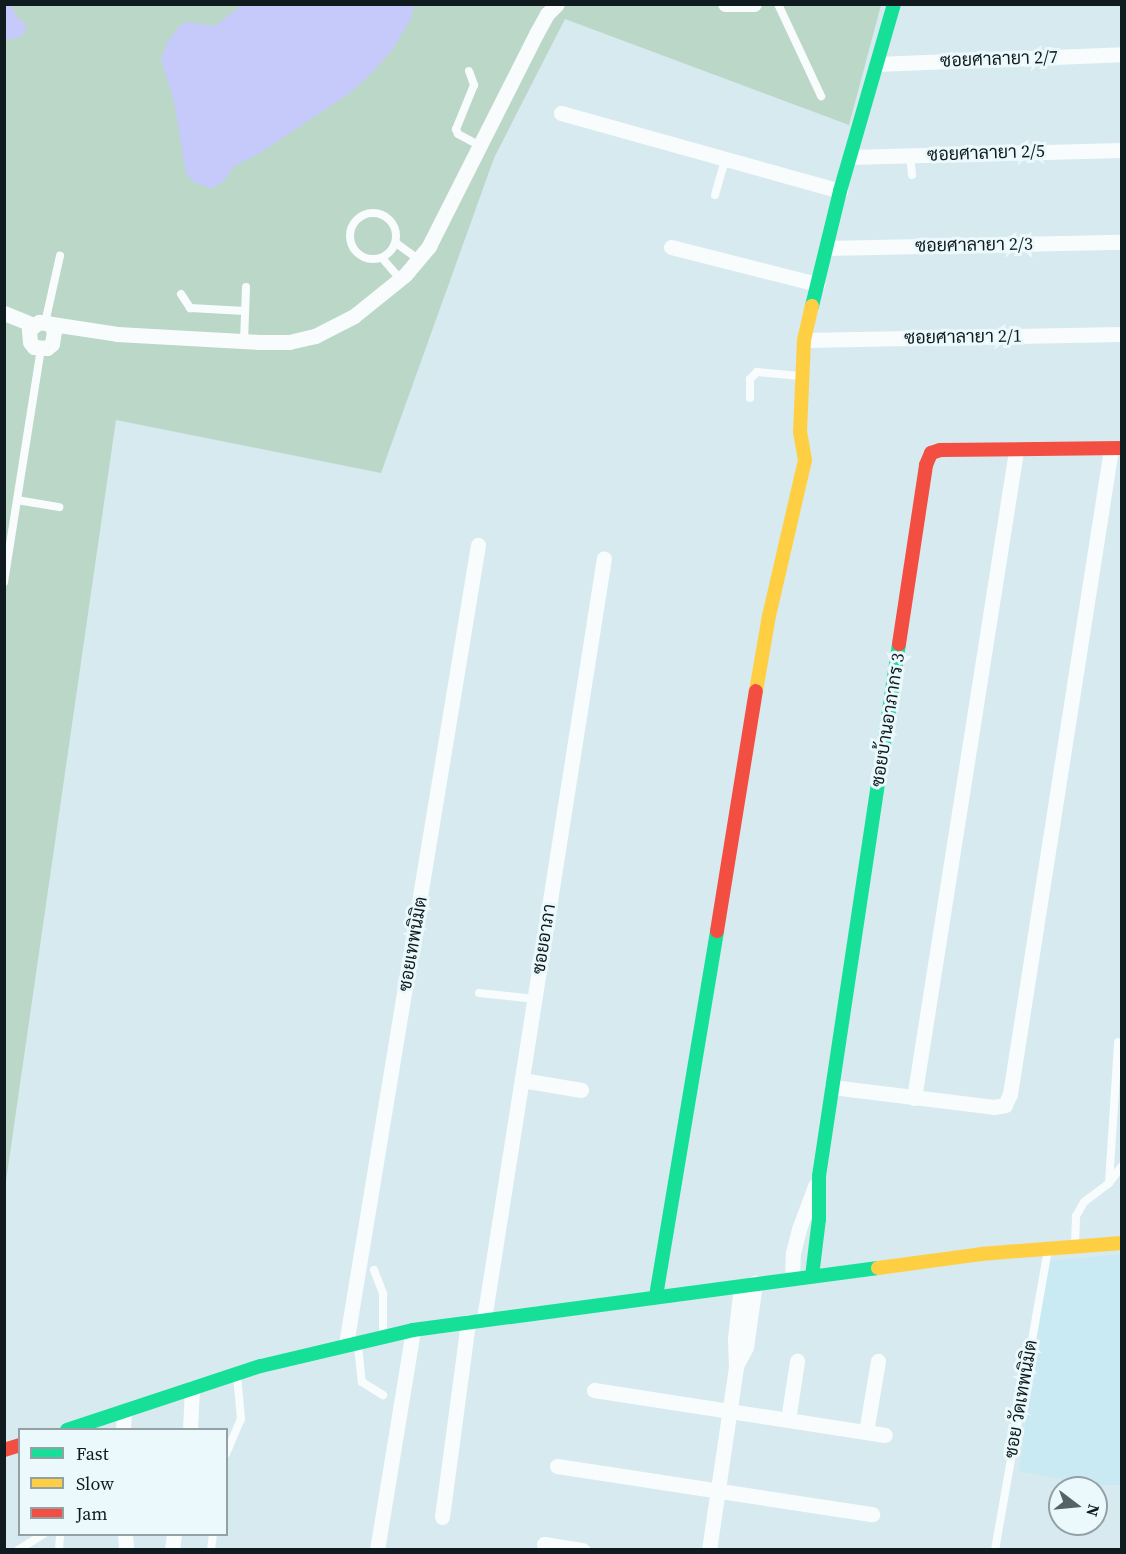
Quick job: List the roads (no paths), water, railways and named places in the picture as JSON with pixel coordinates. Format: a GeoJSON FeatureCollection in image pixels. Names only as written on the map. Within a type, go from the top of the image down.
{"type":"FeatureCollection","features":[{"type":"Feature","properties":{"kind":"street"},"geometry":{"type":"LineString","coordinates":[[4,313],[43,324],[117,334],[244,342],[289,342],[315,336],[354,316],[400,279],[429,246],[536,34],[547,14],[557,4]]}},
{"type":"Feature","properties":{"kind":"street"},"geometry":{"type":"LineString","coordinates":[[725,4],[754,4]]}},
{"type":"Feature","properties":{"kind":"street"},"geometry":{"type":"LineString","coordinates":[[656,1296],[769,616],[805,460],[800,432],[804,340],[840,191],[894,4]]}},
{"type":"Feature","properties":{"kind":"street","name":"ซอยศาลายา 2/7"},"geometry":{"type":"LineString","coordinates":[[876,64],[1122,54]]}},
{"type":"Feature","properties":{"kind":"street"},"geometry":{"type":"LineString","coordinates":[[561,113],[840,191]]}},
{"type":"Feature","properties":{"kind":"street","name":"ซอยศาลายา 2/5"},"geometry":{"type":"LineString","coordinates":[[850,157],[1122,150]]}},
{"type":"Feature","properties":{"kind":"street","name":"ซอยศาลายา 2/3"},"geometry":{"type":"LineString","coordinates":[[826,248],[1122,242]]}},
{"type":"Feature","properties":{"kind":"street"},"geometry":{"type":"LineString","coordinates":[[671,247],[818,284]]}},
{"type":"Feature","properties":{"kind":"street"},"geometry":{"type":"LineString","coordinates":[[43,324],[54,338],[47,348],[40,349],[34,347],[28,336],[43,324]]}},
{"type":"Feature","properties":{"kind":"street","name":"ซอยศาลายา 2/1"},"geometry":{"type":"LineString","coordinates":[[804,340],[1122,334]]}},
{"type":"Feature","properties":{"kind":"street"},"geometry":{"type":"LineString","coordinates":[[832,1087],[994,1107],[1005,1105],[1010,1094],[1116,448]]}},
{"type":"Feature","properties":{"kind":"street","name":"ซอยบ้านอาภากร 3"},"geometry":{"type":"LineString","coordinates":[[812,1276],[819,1219],[819,1176],[926,465],[931,453],[940,450],[1017,451],[1116,448]]}},
{"type":"Feature","properties":{"kind":"street"},"geometry":{"type":"LineString","coordinates":[[914,1098],[1017,451]]}},
{"type":"Feature","properties":{"kind":"street","name":"ซอยเทพนิมิต"},"geometry":{"type":"LineString","coordinates":[[352,1343],[478,545]]}},
{"type":"Feature","properties":{"kind":"street","name":"ซอยอาภา"},"geometry":{"type":"LineString","coordinates":[[484,1319],[604,558]]}},
{"type":"Feature","properties":{"kind":"street"},"geometry":{"type":"LineString","coordinates":[[522,1080],[581,1090]]}},
{"type":"Feature","properties":{"kind":"street","name":"ซอยบ้านอาภากร 3"},"geometry":{"type":"LineString","coordinates":[[792,1278],[793,1253],[799,1229],[819,1176]]}},
{"type":"Feature","properties":{"kind":"street"},"geometry":{"type":"LineString","coordinates":[[73,1428],[236,1374],[352,1343],[413,1330],[792,1278],[1048,1248],[1122,1243]]}},
{"type":"Feature","properties":{"kind":"street"},"geometry":{"type":"LineString","coordinates":[[709,1550],[736,1367],[746,1347],[748,1284]]}},
{"type":"Feature","properties":{"kind":"street"},"geometry":{"type":"LineString","coordinates":[[442,1517],[468,1322]]}},
{"type":"Feature","properties":{"kind":"street"},"geometry":{"type":"LineString","coordinates":[[377,1550],[413,1330]]}},
{"type":"Feature","properties":{"kind":"street"},"geometry":{"type":"LineString","coordinates":[[788,1420],[797,1361]]}},
{"type":"Feature","properties":{"kind":"street"},"geometry":{"type":"LineString","coordinates":[[866,1432],[878,1361]]}},
{"type":"Feature","properties":{"kind":"street"},"geometry":{"type":"LineString","coordinates":[[190,1428],[192,1388]]}},
{"type":"Feature","properties":{"kind":"street"},"geometry":{"type":"LineString","coordinates":[[594,1390],[885,1435]]}},
{"type":"Feature","properties":{"kind":"street"},"geometry":{"type":"LineString","coordinates":[[123,1428],[124,1412]]}},
{"type":"Feature","properties":{"kind":"street"},"geometry":{"type":"LineString","coordinates":[[557,1466],[719,1489],[872,1515]]}},
{"type":"Feature","properties":{"kind":"street"},"geometry":{"type":"LineString","coordinates":[[544,1544],[583,1550]]}},
{"type":"Feature","properties":{"kind":"lane"},"geometry":{"type":"LineString","coordinates":[[778,4],[821,96]]}},
{"type":"Feature","properties":{"kind":"lane"},"geometry":{"type":"LineString","coordinates":[[469,71],[474,86],[456,129],[458,134],[481,146]]}},
{"type":"Feature","properties":{"kind":"lane"},"geometry":{"type":"LineString","coordinates":[[910,155],[912,175]]}},
{"type":"Feature","properties":{"kind":"lane"},"geometry":{"type":"LineString","coordinates":[[715,195],[725,159]]}},
{"type":"Feature","properties":{"kind":"lane"},"geometry":{"type":"LineString","coordinates":[[376,212],[386,215],[393,223],[397,233],[396,243],[382,258],[372,260],[362,256],[354,249],[350,239],[351,229],[356,219],[365,213],[376,212]]}},
{"type":"Feature","properties":{"kind":"lane"},"geometry":{"type":"LineString","coordinates":[[396,243],[418,259]]}},
{"type":"Feature","properties":{"kind":"lane"},"geometry":{"type":"LineString","coordinates":[[43,324],[60,256]]}},
{"type":"Feature","properties":{"kind":"lane"},"geometry":{"type":"LineString","coordinates":[[382,258],[400,279]]}},
{"type":"Feature","properties":{"kind":"lane"},"geometry":{"type":"LineString","coordinates":[[244,342],[246,287]]}},
{"type":"Feature","properties":{"kind":"lane"},"geometry":{"type":"LineString","coordinates":[[181,294],[190,308],[245,311]]}},
{"type":"Feature","properties":{"kind":"lane"},"geometry":{"type":"LineString","coordinates":[[4,582],[40,349]]}},
{"type":"Feature","properties":{"kind":"lane"},"geometry":{"type":"LineString","coordinates":[[750,398],[750,379],[757,372],[801,376]]}},
{"type":"Feature","properties":{"kind":"lane"},"geometry":{"type":"LineString","coordinates":[[17,500],[59,507]]}},
{"type":"Feature","properties":{"kind":"lane"},"geometry":{"type":"LineString","coordinates":[[479,993],[535,999]]}},
{"type":"Feature","properties":{"kind":"lane"},"geometry":{"type":"LineString","coordinates":[[1109,1184],[1118,1042]]}},
{"type":"Feature","properties":{"kind":"lane"},"geometry":{"type":"LineString","coordinates":[[1075,1246],[1076,1216],[1084,1202],[1109,1184],[1122,1166]]}},
{"type":"Feature","properties":{"kind":"lane","name":"ซอย วัดเทพนิมิต"},"geometry":{"type":"LineString","coordinates":[[995,1550],[1048,1248]]}},
{"type":"Feature","properties":{"kind":"lane"},"geometry":{"type":"LineString","coordinates":[[374,1270],[383,1294],[383,1336]]}},
{"type":"Feature","properties":{"kind":"lane"},"geometry":{"type":"LineString","coordinates":[[352,1343],[362,1382],[383,1395]]}},
{"type":"Feature","properties":{"kind":"lane"},"geometry":{"type":"LineString","coordinates":[[228,1449],[241,1419],[236,1374]]}},
{"type":"Feature","properties":{"kind":"lane"},"geometry":{"type":"LineString","coordinates":[[18,1550],[41,1536]]}},
{"type":"Feature","properties":{"kind":"water"},"geometry":{"type":"Polygon","coordinates":[[[5,4],[12,5],[16,16],[27,25],[24,34],[17,38],[5,40],[5,4]]]}},
{"type":"Feature","properties":{"kind":"water"},"geometry":{"type":"Polygon","coordinates":[[[242,5],[414,5],[411,19],[393,49],[368,77],[347,95],[260,153],[233,167],[225,180],[211,189],[192,181],[186,173],[174,101],[161,59],[167,42],[182,24],[188,22],[215,26],[242,5]]]}}]}
